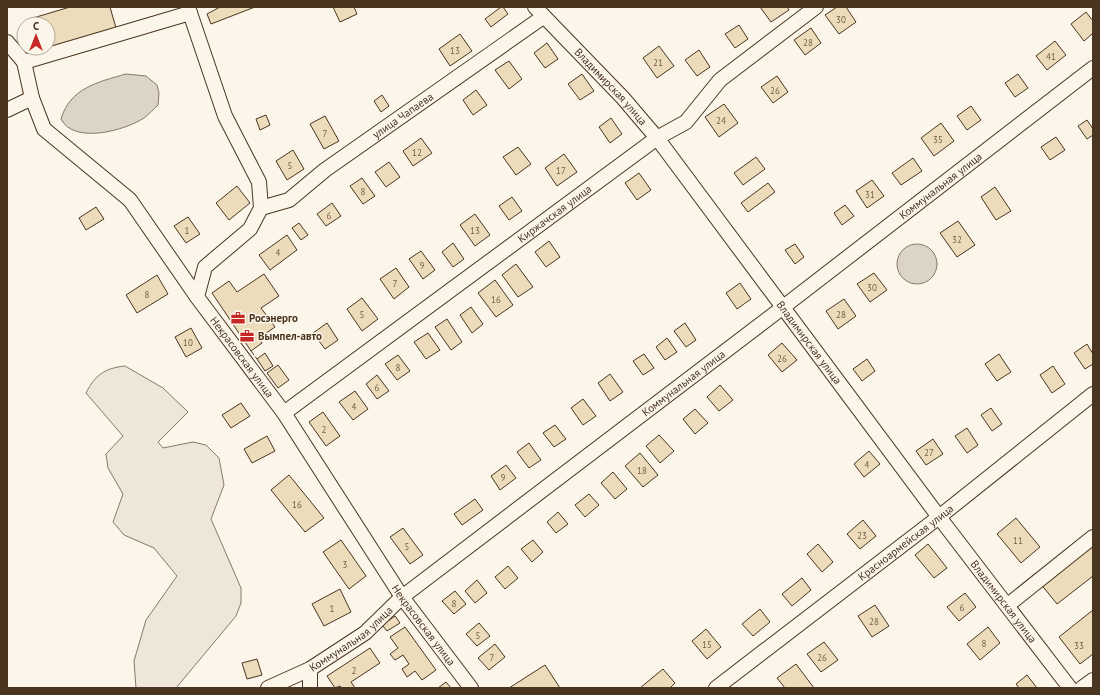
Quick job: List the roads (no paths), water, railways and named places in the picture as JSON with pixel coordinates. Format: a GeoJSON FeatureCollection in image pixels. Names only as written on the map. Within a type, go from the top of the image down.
{"type":"FeatureCollection","features":[{"type":"Feature","properties":{"kind":"street","name":"Киржачская улица"},"geometry":{"type":"LineString","coordinates":[[284,413],[657,138],[686,122],[720,80],[816,7]]}},
{"type":"Feature","properties":{"kind":"street"},"geometry":{"type":"LineString","coordinates":[[7,42],[24,62],[189,10],[225,116],[259,182],[261,208],[250,230],[205,267],[197,297]]}},
{"type":"Feature","properties":{"kind":"street","name":"Владимирская улица"},"geometry":{"type":"LineString","coordinates":[[539,12],[623,98],[657,138],[782,308],[1070,688]]}},
{"type":"Feature","properties":{"kind":"street","name":"улица Чапаева"},"geometry":{"type":"LineString","coordinates":[[261,208],[289,200],[325,170],[539,12]]}},
{"type":"Feature","properties":{"kind":"street","name":"Некрасовская улица"},"geometry":{"type":"LineString","coordinates":[[24,62],[32,98],[44,129],[130,200],[197,297],[284,413],[402,597],[471,688]]}},
{"type":"Feature","properties":{"kind":"street","name":"Коммунальная улица"},"geometry":{"type":"LineString","coordinates":[[268,688],[310,670],[365,633],[402,597],[782,308],[1093,68]]}},
{"type":"Feature","properties":{"kind":"street"},"geometry":{"type":"LineString","coordinates":[[7,110],[32,98]]}},
{"type":"Feature","properties":{"kind":"street","name":"Красноармейская улица"},"geometry":{"type":"LineString","coordinates":[[716,688],[939,517],[1093,394]]}},
{"type":"Feature","properties":{"kind":"street"},"geometry":{"type":"LineString","coordinates":[[1008,605],[1093,537]]}},
{"type":"Feature","properties":{"kind":"street"},"geometry":{"type":"LineString","coordinates":[[310,670],[310,688]]}},
{"type":"Feature","properties":{"kind":"street"},"geometry":{"type":"LineString","coordinates":[[1082,688],[1093,680]]}},
{"type":"Feature","properties":{"kind":"place","name":"Росэнерго"},"geometry":{"type":"Point","coordinates":[238,318]}},
{"type":"Feature","properties":{"kind":"place","name":"Вымпел-авто"},"geometry":{"type":"Point","coordinates":[247,336]}}]}
